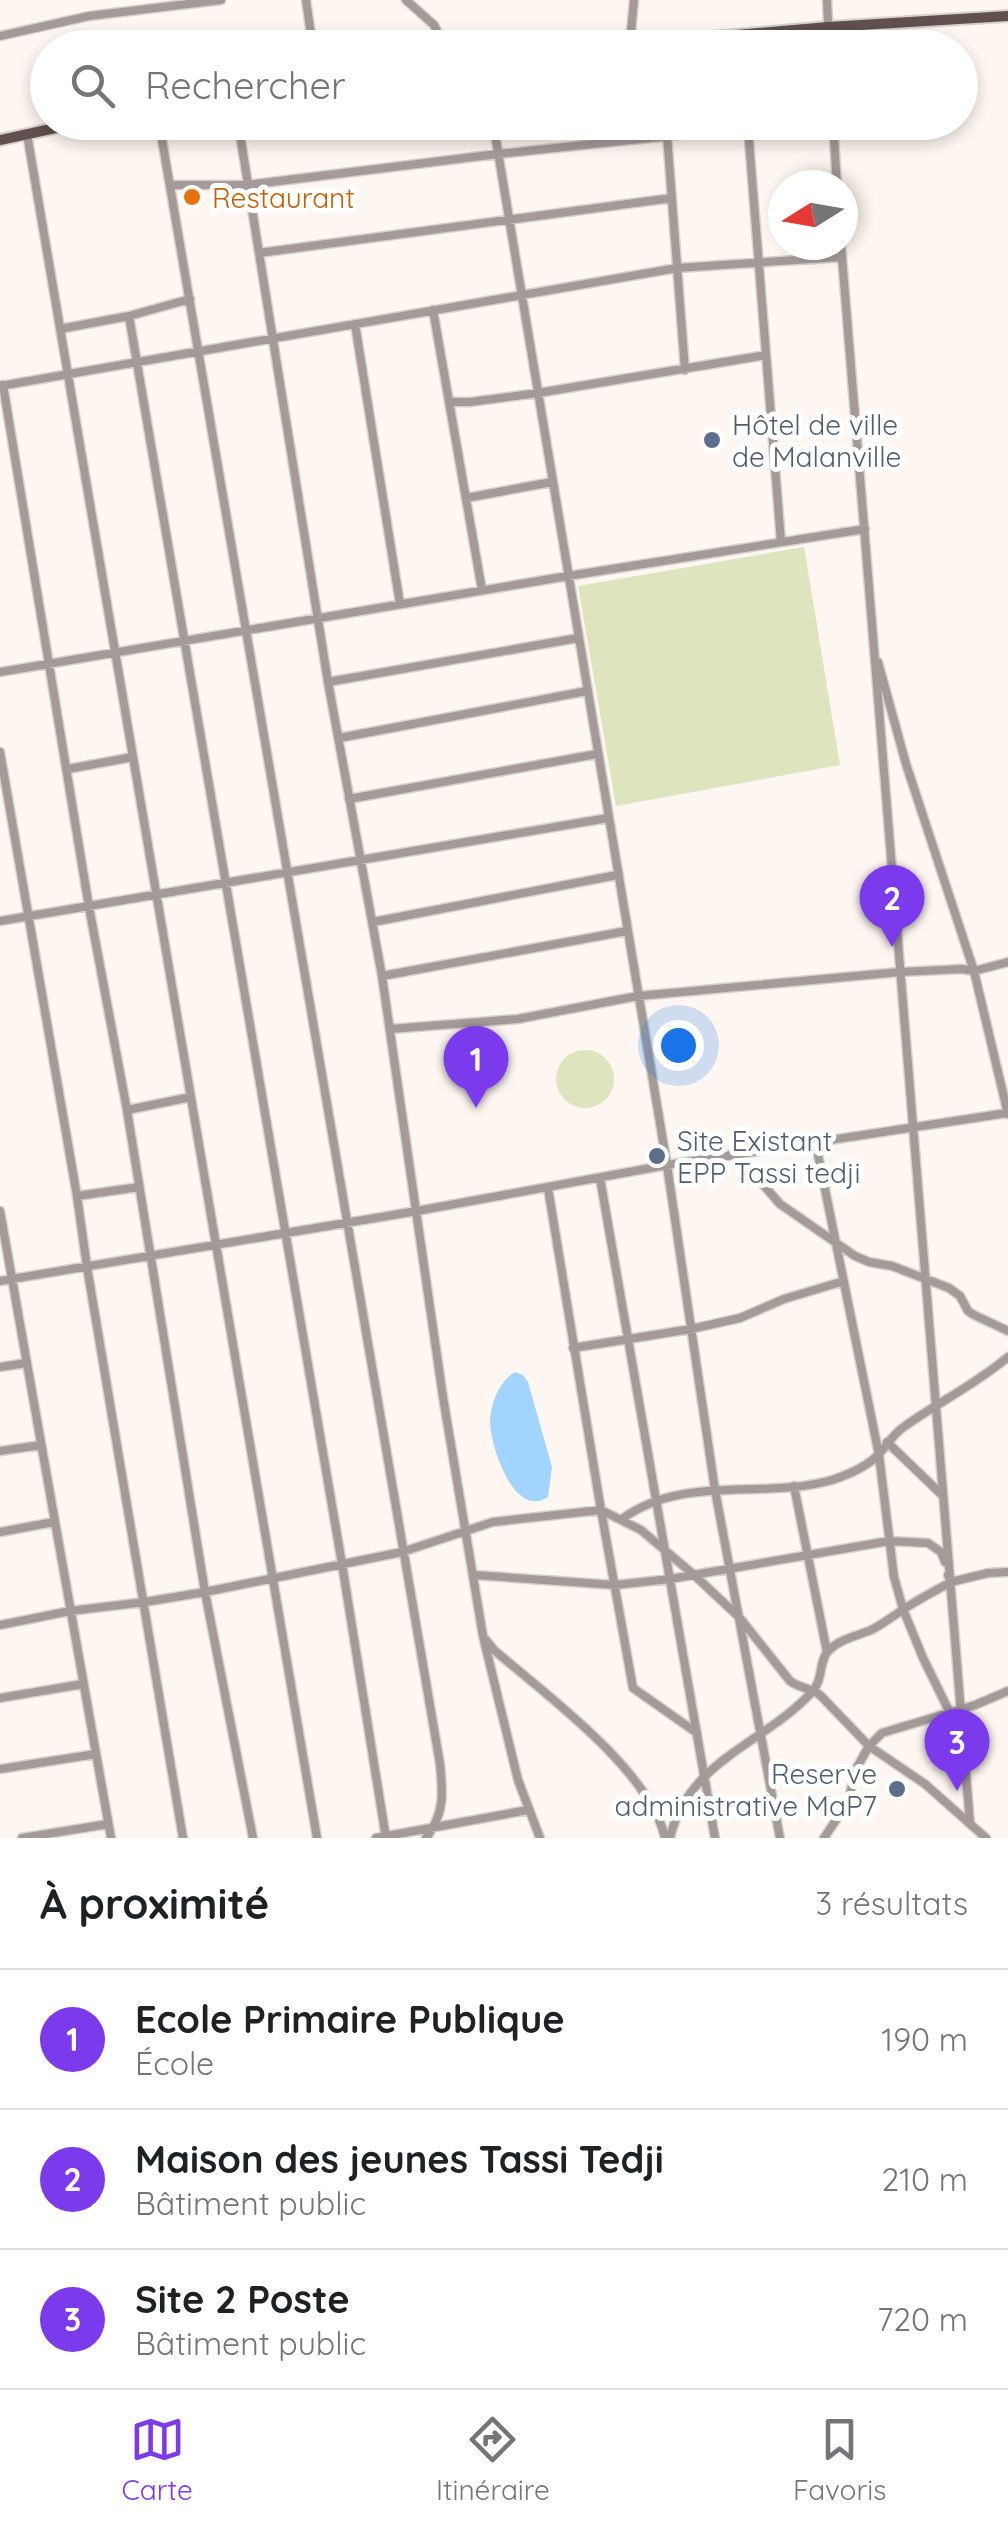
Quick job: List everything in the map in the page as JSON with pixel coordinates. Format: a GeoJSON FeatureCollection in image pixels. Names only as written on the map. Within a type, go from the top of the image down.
{"type":"FeatureCollection","features":[{"type":"Feature","properties":{"kind":"main road"},"geometry":{"type":"LineString","coordinates":[[798,30],[1008,16]]}},
{"type":"Feature","properties":{"kind":"main road"},"geometry":{"type":"LineString","coordinates":[[0,140],[30,133]]}},
{"type":"Feature","properties":{"kind":"street"},"geometry":{"type":"LineString","coordinates":[[0,36],[89,16],[220,0]]}},
{"type":"Feature","properties":{"kind":"street"},"geometry":{"type":"LineString","coordinates":[[306,0],[310,30]]}},
{"type":"Feature","properties":{"kind":"street"},"geometry":{"type":"LineString","coordinates":[[406,0],[436,30]]}},
{"type":"Feature","properties":{"kind":"street"},"geometry":{"type":"LineString","coordinates":[[631,30],[634,0]]}},
{"type":"Feature","properties":{"kind":"street"},"geometry":{"type":"LineString","coordinates":[[827,0],[828,30]]}},
{"type":"Feature","properties":{"kind":"street"},"geometry":{"type":"LineString","coordinates":[[27,134],[317,1838]]}},
{"type":"Feature","properties":{"kind":"street"},"geometry":{"type":"LineString","coordinates":[[161,140],[442,1780],[444,1798],[426,1838]]}},
{"type":"Feature","properties":{"kind":"street"},"geometry":{"type":"LineString","coordinates":[[241,140],[317,618],[382,976],[445,1414],[483,1636],[518,1780],[540,1838]]}},
{"type":"Feature","properties":{"kind":"street"},"geometry":{"type":"LineString","coordinates":[[495,140],[667,1165],[715,1490],[780,1838]]}},
{"type":"Feature","properties":{"kind":"street"},"geometry":{"type":"LineString","coordinates":[[170,186],[248,185],[629,140]]}},
{"type":"Feature","properties":{"kind":"street"},"geometry":{"type":"LineString","coordinates":[[667,140],[686,370]]}},
{"type":"Feature","properties":{"kind":"street"},"geometry":{"type":"LineString","coordinates":[[749,140],[781,542]]}},
{"type":"Feature","properties":{"kind":"street"},"geometry":{"type":"LineString","coordinates":[[834,140],[836,170]]}},
{"type":"Feature","properties":{"kind":"street"},"geometry":{"type":"LineString","coordinates":[[259,253],[672,198]]}},
{"type":"Feature","properties":{"kind":"street"},"geometry":{"type":"LineString","coordinates":[[253,1838],[205,1592],[127,1110],[1,386],[677,268],[792,260]]}},
{"type":"Feature","properties":{"kind":"street"},"geometry":{"type":"LineString","coordinates":[[842,260],[949,1579],[955,1711],[970,1823]]}},
{"type":"Feature","properties":{"kind":"street"},"geometry":{"type":"LineString","coordinates":[[60,329],[129,316],[190,298]]}},
{"type":"Feature","properties":{"kind":"street"},"geometry":{"type":"LineString","coordinates":[[433,310],[482,590]]}},
{"type":"Feature","properties":{"kind":"street"},"geometry":{"type":"LineString","coordinates":[[129,316],[342,1564],[382,1837],[528,1810]]}},
{"type":"Feature","properties":{"kind":"street"},"geometry":{"type":"LineString","coordinates":[[355,324],[400,604]]}},
{"type":"Feature","properties":{"kind":"street"},"geometry":{"type":"LineString","coordinates":[[450,402],[538,394],[766,355]]}},
{"type":"Feature","properties":{"kind":"street"},"geometry":{"type":"LineString","coordinates":[[466,498],[552,482]]}},
{"type":"Feature","properties":{"kind":"street"},"geometry":{"type":"LineString","coordinates":[[0,672],[865,528]]}},
{"type":"Feature","properties":{"kind":"street"},"geometry":{"type":"LineString","coordinates":[[328,682],[578,638]]}},
{"type":"Feature","properties":{"kind":"street"},"geometry":{"type":"LineString","coordinates":[[0,1281],[815,1140],[1008,1114],[974,971],[906,764],[872,643]]}},
{"type":"Feature","properties":{"kind":"street"},"geometry":{"type":"LineString","coordinates":[[338,738],[587,692]]}},
{"type":"Feature","properties":{"kind":"street"},"geometry":{"type":"LineString","coordinates":[[0,752],[184,1838]]}},
{"type":"Feature","properties":{"kind":"street"},"geometry":{"type":"LineString","coordinates":[[349,799],[597,754]]}},
{"type":"Feature","properties":{"kind":"street"},"geometry":{"type":"LineString","coordinates":[[68,769],[133,757]]}},
{"type":"Feature","properties":{"kind":"street"},"geometry":{"type":"LineString","coordinates":[[0,921],[608,818]]}},
{"type":"Feature","properties":{"kind":"street"},"geometry":{"type":"LineString","coordinates":[[373,922],[617,875]]}},
{"type":"Feature","properties":{"kind":"street"},"geometry":{"type":"LineString","coordinates":[[382,976],[626,931]]}},
{"type":"Feature","properties":{"kind":"street"},"geometry":{"type":"LineString","coordinates":[[390,1028],[518,1019],[638,996],[900,972],[962,968],[974,971],[1008,962]]}},
{"type":"Feature","properties":{"kind":"street"},"geometry":{"type":"LineString","coordinates":[[127,1110],[191,1096]]}},
{"type":"Feature","properties":{"kind":"street"},"geometry":{"type":"LineString","coordinates":[[815,1140],[879,1455],[894,1578],[923,1658],[955,1711]]}},
{"type":"Feature","properties":{"kind":"street"},"geometry":{"type":"LineString","coordinates":[[731,1154],[780,1204],[855,1256],[957,1292],[968,1311],[1008,1331]]}},
{"type":"Feature","properties":{"kind":"street"},"geometry":{"type":"LineString","coordinates":[[600,1178],[715,1838]]}},
{"type":"Feature","properties":{"kind":"street"},"geometry":{"type":"LineString","coordinates":[[77,1196],[139,1187]]}},
{"type":"Feature","properties":{"kind":"street"},"geometry":{"type":"LineString","coordinates":[[548,1188],[633,1688],[697,1732]]}},
{"type":"Feature","properties":{"kind":"street"},"geometry":{"type":"LineString","coordinates":[[0,1211],[110,1838]]}},
{"type":"Feature","properties":{"kind":"street"},"geometry":{"type":"LineString","coordinates":[[573,1348],[740,1318],[784,1298],[844,1281]]}},
{"type":"Feature","properties":{"kind":"street"},"geometry":{"type":"LineString","coordinates":[[622,1519],[656,1499],[715,1490],[794,1486],[848,1474],[879,1455],[906,1425],[975,1383],[1008,1357]]}},
{"type":"Feature","properties":{"kind":"street"},"geometry":{"type":"LineString","coordinates":[[0,1367],[26,1363]]}},
{"type":"Feature","properties":{"kind":"street"},"geometry":{"type":"LineString","coordinates":[[887,1442],[941,1494]]}},
{"type":"Feature","properties":{"kind":"street"},"geometry":{"type":"LineString","coordinates":[[0,1451],[41,1444]]}},
{"type":"Feature","properties":{"kind":"street"},"geometry":{"type":"LineString","coordinates":[[794,1486],[827,1652]]}},
{"type":"Feature","properties":{"kind":"street"},"geometry":{"type":"LineString","coordinates":[[0,1624],[273,1579],[402,1552],[494,1522],[601,1510],[642,1530],[694,1574],[739,1617],[790,1681],[813,1690],[868,1746],[925,1784],[986,1838]]}},
{"type":"Feature","properties":{"kind":"street"},"geometry":{"type":"LineString","coordinates":[[0,1532],[54,1522]]}},
{"type":"Feature","properties":{"kind":"street"},"geometry":{"type":"LineString","coordinates":[[474,1574],[615,1584],[670,1579],[889,1541],[928,1543],[940,1552],[949,1579]]}},
{"type":"Feature","properties":{"kind":"street"},"geometry":{"type":"LineString","coordinates":[[668,1838],[678,1810],[703,1778],[740,1746],[787,1716],[820,1682],[827,1652],[872,1629],[949,1579],[1008,1572]]}},
{"type":"Feature","properties":{"kind":"street"},"geometry":{"type":"LineString","coordinates":[[483,1636],[604,1746],[643,1791],[668,1838]]}},
{"type":"Feature","properties":{"kind":"street"},"geometry":{"type":"LineString","coordinates":[[0,1698],[83,1684]]}},
{"type":"Feature","properties":{"kind":"street"},"geometry":{"type":"LineString","coordinates":[[824,1838],[844,1812],[856,1768],[868,1746],[886,1731],[1008,1691]]}},
{"type":"Feature","properties":{"kind":"street"},"geometry":{"type":"LineString","coordinates":[[0,1770],[96,1754]]}},
{"type":"Feature","properties":{"kind":"street"},"geometry":{"type":"LineString","coordinates":[[22,1838],[108,1824]]}},
{"type":"Feature","properties":{"kind":"green space"},"geometry":{"type":"Polygon","coordinates":[[[804,547],[840,765],[616,806],[578,586],[804,547]]]}},
{"type":"Feature","properties":{"kind":"green space"},"geometry":{"type":"Polygon","coordinates":[[[585,1050],[606,1058],[614,1079],[606,1100],[585,1108],[564,1100],[556,1079],[564,1058],[585,1050]]]}},
{"type":"Feature","properties":{"kind":"water"},"geometry":{"type":"Polygon","coordinates":[[[515,1372],[528,1382],[552,1467],[548,1497],[539,1501],[524,1498],[508,1480],[491,1430],[497,1393],[515,1372]]]}},
{"type":"Feature","properties":{"kind":"place","name":"Restaurant"},"geometry":{"type":"Point","coordinates":[192,197]}},
{"type":"Feature","properties":{"kind":"place","name":"Hôtel de ville de Malanville"},"geometry":{"type":"Point","coordinates":[712,440]}},
{"type":"Feature","properties":{"kind":"place","name":"Maison des jeunes Tassi Tedji"},"geometry":{"type":"Point","coordinates":[892,947]}},
{"type":"Feature","properties":{"kind":"place","name":"Ecole Primaire Publique"},"geometry":{"type":"Point","coordinates":[476,1108]}},
{"type":"Feature","properties":{"kind":"place","name":"Site Existant EPP Tassi tedji"},"geometry":{"type":"Point","coordinates":[657,1156]}},
{"type":"Feature","properties":{"kind":"place","name":"Reserve administrative MaP7"},"geometry":{"type":"Point","coordinates":[897,1789]}},
{"type":"Feature","properties":{"kind":"place","name":"Site 2 Poste"},"geometry":{"type":"Point","coordinates":[957,1791]}}]}
